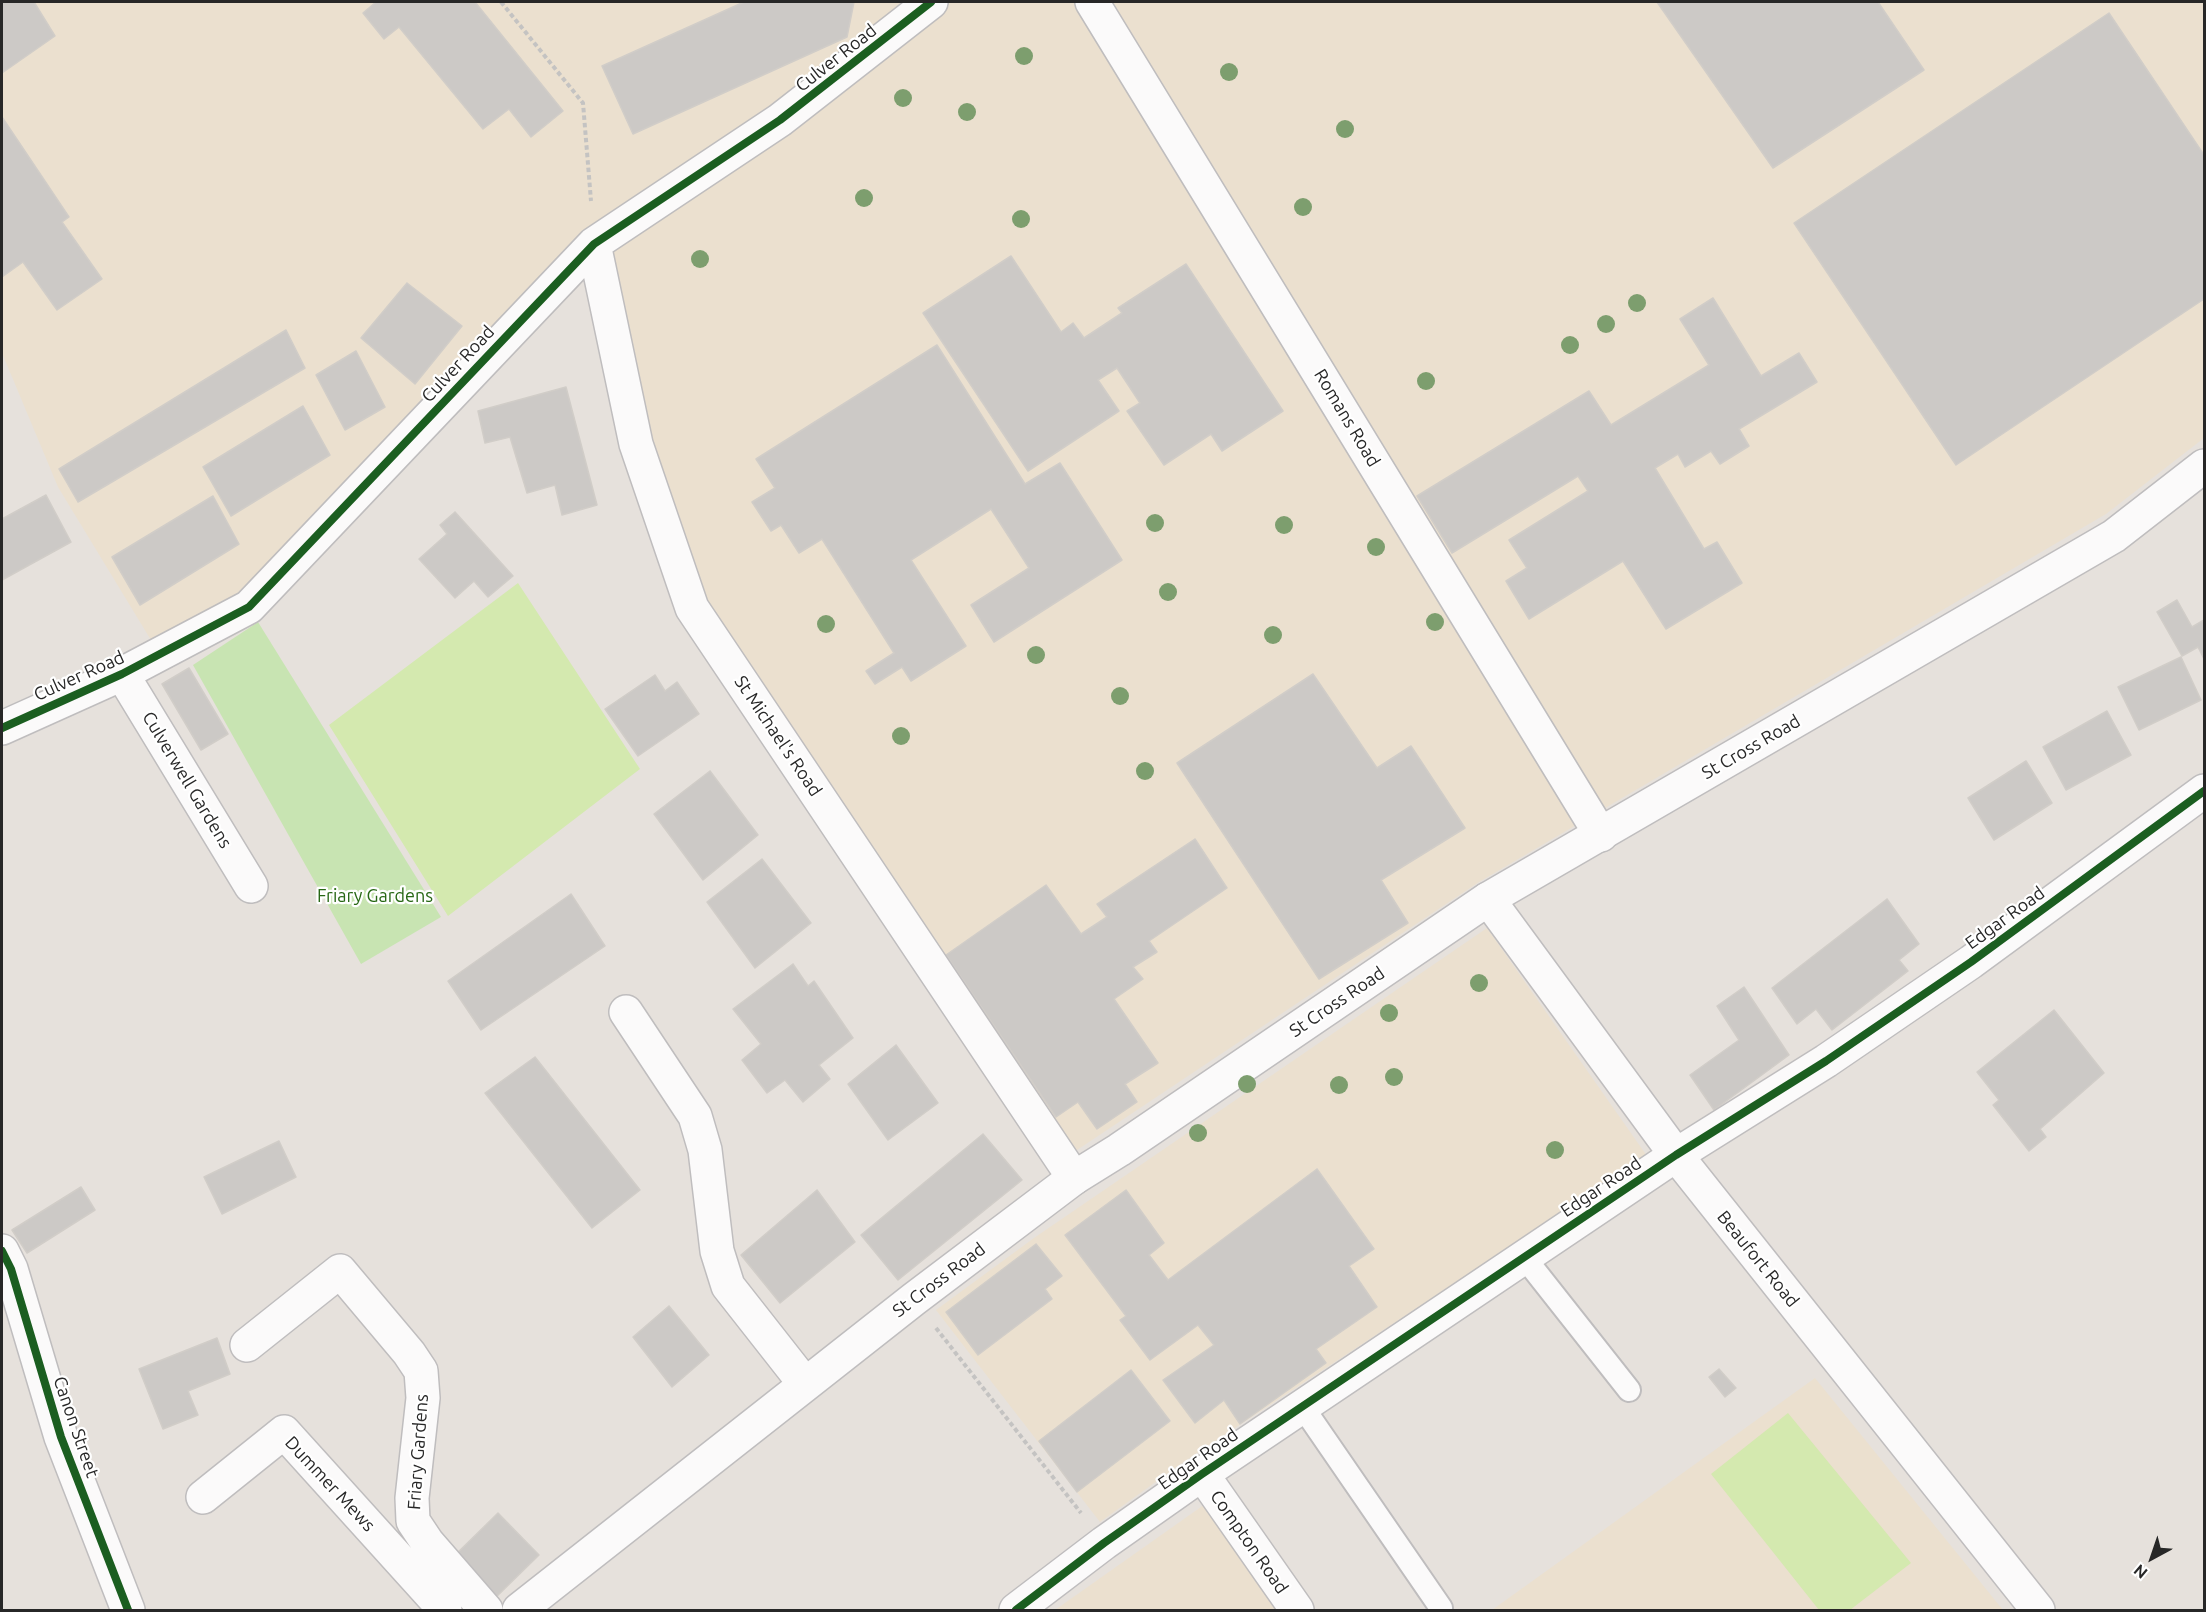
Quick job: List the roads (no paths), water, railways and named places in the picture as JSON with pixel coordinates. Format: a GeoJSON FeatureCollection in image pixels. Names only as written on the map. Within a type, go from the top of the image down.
{"type":"FeatureCollection","features":[{"type":"Feature","properties":{"kind":"street","name":"Culver Road"},"geometry":{"type":"LineString","coordinates":[[2,728],[122,674],[249,607],[594,244],[780,120],[931,2]]}},
{"type":"Feature","properties":{"kind":"street","name":"Romans Road"},"geometry":{"type":"LineString","coordinates":[[1092,2],[1601,835]]}},
{"type":"Feature","properties":{"kind":"street","name":"St Michael's Road"},"geometry":{"type":"LineString","coordinates":[[594,244],[636,444],[692,608],[1074,1178]]}},
{"type":"Feature","properties":{"kind":"street","name":"St Cross Road"},"geometry":{"type":"LineString","coordinates":[[519,1611],[805,1384],[1074,1178],[1119,1150],[1488,899],[2114,536],[2205,466]]}},
{"type":"Feature","properties":{"kind":"street","name":"Culverwell Gardens"},"geometry":{"type":"LineString","coordinates":[[122,674],[251,886]]}},
{"type":"Feature","properties":{"kind":"street","name":"Edgar Road"},"geometry":{"type":"LineString","coordinates":[[1016,1611],[1104,1543],[1202,1473],[1676,1155],[1826,1061],[1962,969],[2205,791]]}},
{"type":"Feature","properties":{"kind":"street","name":"Beaufort Road"},"geometry":{"type":"LineString","coordinates":[[1488,899],[1676,1155],[2038,1611]]}},
{"type":"Feature","properties":{"kind":"street"},"geometry":{"type":"LineString","coordinates":[[626,1012],[696,1116],[705,1150],[717,1251],[728,1286],[805,1384]]}},
{"type":"Feature","properties":{"kind":"street","name":"Canon Street"},"geometry":{"type":"LineString","coordinates":[[2,1251],[11,1269],[61,1437],[128,1611]]}},
{"type":"Feature","properties":{"kind":"street","name":"Friary Gardens"},"geometry":{"type":"LineString","coordinates":[[248,1345],[340,1271],[409,1353],[421,1371],[423,1398],[412,1498],[413,1521],[427,1542],[486,1611]]}},
{"type":"Feature","properties":{"kind":"street","name":"Dummer Mews"},"geometry":{"type":"LineString","coordinates":[[203,1497],[284,1432],[445,1611]]}},
{"type":"Feature","properties":{"kind":"street","name":"Compton Road"},"geometry":{"type":"LineString","coordinates":[[1202,1473],[1297,1611]]}},
{"type":"Feature","properties":{"kind":"lane"},"geometry":{"type":"LineString","coordinates":[[1524,1257],[1629,1390]]}},
{"type":"Feature","properties":{"kind":"lane"},"geometry":{"type":"LineString","coordinates":[[1302,1406],[1441,1608]]}}]}
